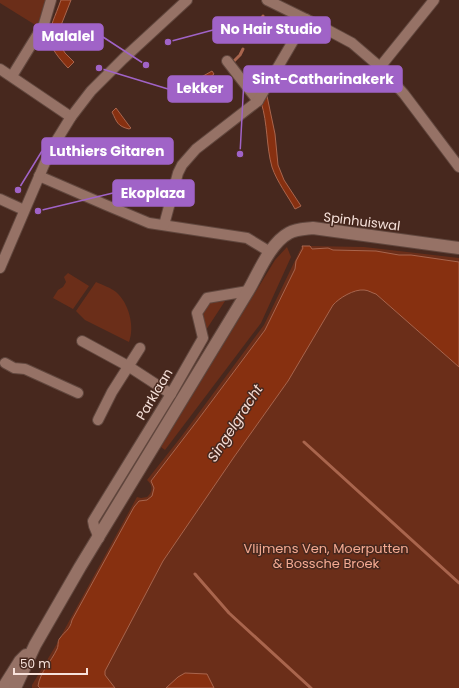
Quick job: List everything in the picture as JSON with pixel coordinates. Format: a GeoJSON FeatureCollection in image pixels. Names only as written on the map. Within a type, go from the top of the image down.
{"type":"FeatureCollection","features":[{"type":"Feature","properties":{"kind":"main road","name":"Spinhuiswal"},"geometry":{"type":"LineString","coordinates":[[270,252],[281,239],[288,234],[296,230],[313,228],[459,248]]}},
{"type":"Feature","properties":{"kind":"main road","name":"Parklaan"},"geometry":{"type":"LineString","coordinates":[[35,645],[80,567],[248,291],[270,252]]}},
{"type":"Feature","properties":{"kind":"main road"},"geometry":{"type":"LineString","coordinates":[[3,688],[20,661],[35,645]]}},
{"type":"Feature","properties":{"kind":"main road"},"geometry":{"type":"LineString","coordinates":[[15,688],[35,645]]}},
{"type":"Feature","properties":{"kind":"street"},"geometry":{"type":"LineString","coordinates":[[12,76],[44,24],[51,0]]}},
{"type":"Feature","properties":{"kind":"street"},"geometry":{"type":"LineString","coordinates":[[267,0],[352,43],[380,67],[404,94],[459,167]]}},
{"type":"Feature","properties":{"kind":"street"},"geometry":{"type":"LineString","coordinates":[[380,67],[434,0]]}},
{"type":"Feature","properties":{"kind":"street"},"geometry":{"type":"LineString","coordinates":[[0,268],[50,151],[71,116],[92,91],[123,59],[185,1]]}},
{"type":"Feature","properties":{"kind":"street"},"geometry":{"type":"LineString","coordinates":[[164,225],[178,173],[187,158],[196,149],[258,101],[306,19]]}},
{"type":"Feature","properties":{"kind":"street"},"geometry":{"type":"LineString","coordinates":[[227,61],[258,101]]}},
{"type":"Feature","properties":{"kind":"street"},"geometry":{"type":"LineString","coordinates":[[0,69],[71,116]]}},
{"type":"Feature","properties":{"kind":"street"},"geometry":{"type":"LineString","coordinates":[[39,176],[149,223],[247,238],[270,252]]}},
{"type":"Feature","properties":{"kind":"street"},"geometry":{"type":"LineString","coordinates":[[0,199],[24,210]]}},
{"type":"Feature","properties":{"kind":"street","name":"Parklaan"},"geometry":{"type":"LineString","coordinates":[[99,538],[93,521],[171,394],[203,338],[197,312],[207,298],[248,291]]}},
{"type":"Feature","properties":{"kind":"street"},"geometry":{"type":"LineString","coordinates":[[82,341],[128,366],[171,394]]}},
{"type":"Feature","properties":{"kind":"street"},"geometry":{"type":"LineString","coordinates":[[98,420],[112,392],[140,348]]}},
{"type":"Feature","properties":{"kind":"street"},"geometry":{"type":"LineString","coordinates":[[5,363],[14,368],[25,369],[78,393]]}},
{"type":"Feature","properties":{"kind":"green space"},"geometry":{"type":"Polygon","coordinates":[[[0,0],[46,0],[37,26],[0,3],[0,0]]]}},
{"type":"Feature","properties":{"kind":"green space"},"geometry":{"type":"Polygon","coordinates":[[[302,246],[303,248],[296,261],[295,269],[265,330],[151,481],[154,488],[152,496],[147,500],[139,501],[134,507],[72,620],[68,631],[61,636],[137,497],[147,497],[150,493],[151,486],[147,480],[181,437],[264,325],[302,246]]]}},
{"type":"Feature","properties":{"kind":"green space"},"geometry":{"type":"Polygon","coordinates":[[[310,246],[364,247],[459,258],[459,262],[375,251],[333,250],[328,248],[312,249],[310,246]]]}},
{"type":"Feature","properties":{"kind":"green space"},"geometry":{"type":"Polygon","coordinates":[[[287,247],[291,257],[261,323],[165,450],[161,447],[275,260],[287,247]]]}},
{"type":"Feature","properties":{"kind":"green space"},"geometry":{"type":"Polygon","coordinates":[[[68,273],[89,286],[73,309],[53,298],[66,282],[64,277],[68,273]]]}},
{"type":"Feature","properties":{"kind":"green space"},"geometry":{"type":"Polygon","coordinates":[[[96,282],[116,292],[124,302],[131,322],[131,336],[129,342],[85,320],[76,311],[96,282]]]}},
{"type":"Feature","properties":{"kind":"green space","name":"Vlijmens Ven, Moerputten & Bossche Broek"},"geometry":{"type":"Polygon","coordinates":[[[364,290],[376,294],[459,367],[459,688],[115,688],[105,675],[105,671],[163,561],[288,381],[333,305],[347,294],[364,290]]]}},
{"type":"Feature","properties":{"kind":"green space"},"geometry":{"type":"Polygon","coordinates":[[[227,298],[206,330],[202,316],[210,303],[227,298]]]}},
{"type":"Feature","properties":{"kind":"green space"},"geometry":{"type":"Polygon","coordinates":[[[58,642],[56,652],[40,680],[38,686],[40,688],[32,688],[32,685],[58,642]]]}},
{"type":"Feature","properties":{"kind":"water"},"geometry":{"type":"Polygon","coordinates":[[[61,0],[71,0],[56,38],[65,53],[74,62],[68,68],[53,50],[50,42],[51,29],[61,0]]]}},
{"type":"Feature","properties":{"kind":"water"},"geometry":{"type":"Polygon","coordinates":[[[212,71],[214,74],[208,79],[176,99],[173,93],[212,71]]]}},
{"type":"Feature","properties":{"kind":"water"},"geometry":{"type":"Polygon","coordinates":[[[267,96],[275,134],[278,165],[284,180],[301,206],[295,209],[272,167],[265,118],[261,102],[267,96]]]}},
{"type":"Feature","properties":{"kind":"water"},"geometry":{"type":"Polygon","coordinates":[[[116,108],[131,128],[125,128],[118,123],[112,112],[116,108]]]}},
{"type":"Feature","properties":{"kind":"water","name":"Singelgracht"},"geometry":{"type":"Polygon","coordinates":[[[302,246],[310,246],[312,249],[328,248],[333,250],[376,251],[459,262],[459,367],[376,294],[367,290],[360,290],[351,292],[339,300],[333,305],[288,381],[163,561],[105,671],[105,675],[115,688],[40,688],[38,686],[39,681],[55,654],[59,639],[70,626],[134,507],[139,501],[147,500],[152,496],[154,488],[151,481],[265,330],[295,269],[296,261],[303,248],[302,246]]]}},
{"type":"Feature","properties":{"kind":"water"},"geometry":{"type":"Polygon","coordinates":[[[185,673],[207,674],[214,688],[166,688],[185,673]]]}},
{"type":"Feature","properties":{"kind":"waterway"},"geometry":{"type":"LineString","coordinates":[[252,33],[263,16]]}},
{"type":"Feature","properties":{"kind":"waterway"},"geometry":{"type":"LineString","coordinates":[[232,63],[240,55],[243,49]]}},
{"type":"Feature","properties":{"kind":"waterway"},"geometry":{"type":"LineString","coordinates":[[304,442],[459,583]]}},
{"type":"Feature","properties":{"kind":"waterway"},"geometry":{"type":"LineString","coordinates":[[195,574],[229,613],[311,688]]}},
{"type":"Feature","properties":{"kind":"place","name":"No Hair Studio"},"geometry":{"type":"Point","coordinates":[168,42]}},
{"type":"Feature","properties":{"kind":"place","name":"Malalel"},"geometry":{"type":"Point","coordinates":[146,65]}},
{"type":"Feature","properties":{"kind":"place","name":"Lekker"},"geometry":{"type":"Point","coordinates":[99,68]}},
{"type":"Feature","properties":{"kind":"place","name":"Sint-Catharinakerk"},"geometry":{"type":"Point","coordinates":[240,154]}},
{"type":"Feature","properties":{"kind":"place","name":"Luthiers Gitaren"},"geometry":{"type":"Point","coordinates":[18,190]}},
{"type":"Feature","properties":{"kind":"place","name":"Ekoplaza"},"geometry":{"type":"Point","coordinates":[38,211]}}]}
